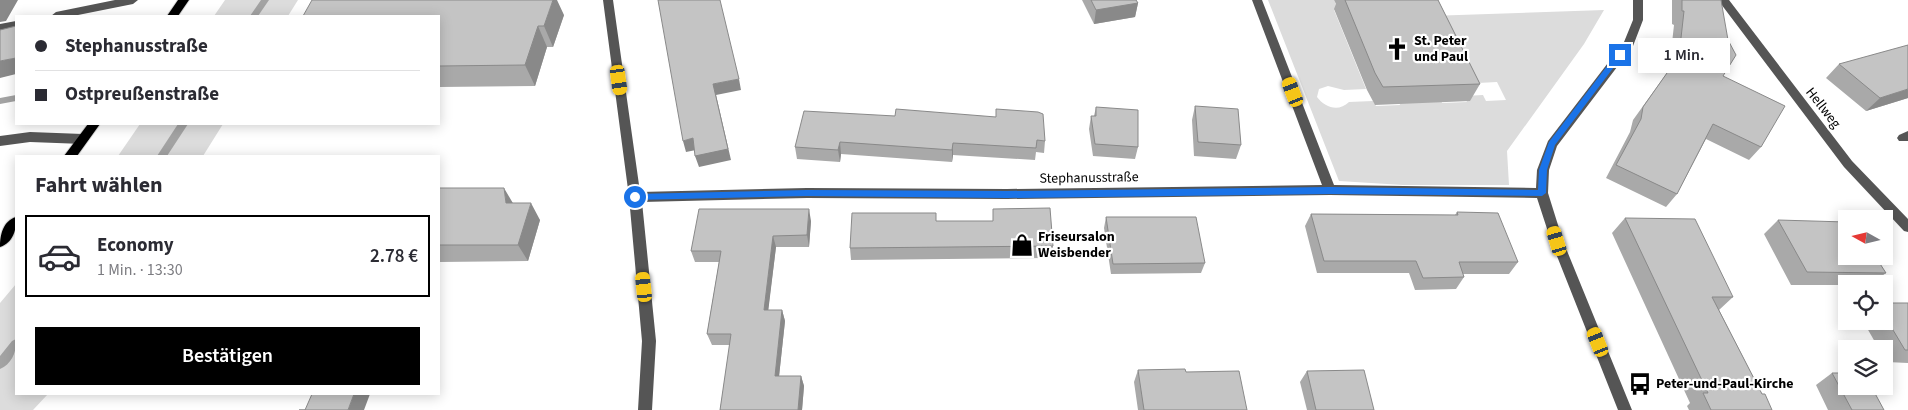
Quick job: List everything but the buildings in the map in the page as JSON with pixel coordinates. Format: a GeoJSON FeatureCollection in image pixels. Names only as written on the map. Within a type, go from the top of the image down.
{"type":"FeatureCollection","features":[{"type":"Feature","properties":{"kind":"main road"},"geometry":{"type":"LineString","coordinates":[[173,15],[184,0]]}},
{"type":"Feature","properties":{"kind":"main road"},"geometry":{"type":"LineString","coordinates":[[71,155],[93,125]]}},
{"type":"Feature","properties":{"kind":"main road"},"geometry":{"type":"LineString","coordinates":[[0,242],[15,223]]}},
{"type":"Feature","properties":{"kind":"street"},"geometry":{"type":"LineString","coordinates":[[61,15],[133,0]]}},
{"type":"Feature","properties":{"kind":"street"},"geometry":{"type":"LineString","coordinates":[[608,0],[635,197],[649,341],[645,410]]}},
{"type":"Feature","properties":{"kind":"street"},"geometry":{"type":"LineString","coordinates":[[1257,0],[1330,190]]}},
{"type":"Feature","properties":{"kind":"street"},"geometry":{"type":"LineString","coordinates":[[1625,410],[1557,241],[1542,193],[1543,170],[1552,144],[1629,43],[1638,20],[1638,0]]}},
{"type":"Feature","properties":{"kind":"street","name":"Hellweg"},"geometry":{"type":"LineString","coordinates":[[1723,0],[1848,164],[1908,227]]}},
{"type":"Feature","properties":{"kind":"street"},"geometry":{"type":"LineString","coordinates":[[0,28],[15,25]]}},
{"type":"Feature","properties":{"kind":"street"},"geometry":{"type":"LineString","coordinates":[[0,141],[30,137],[83,139]]}},
{"type":"Feature","properties":{"kind":"street","name":"Stephanusstraße"},"geometry":{"type":"LineString","coordinates":[[635,197],[807,193],[1007,194],[1330,190],[1542,193]]}},
{"type":"Feature","properties":{"kind":"shaded area"},"geometry":{"type":"Polygon","coordinates":[[[225,0],[298,0],[289,15],[215,15],[225,0]]]}},
{"type":"Feature","properties":{"kind":"shaded area"},"geometry":{"type":"Polygon","coordinates":[[[1268,0],[1334,0],[1338,9],[1334,10],[1366,89],[1344,90],[1328,86],[1319,89],[1317,97],[1320,101],[1328,106],[1337,108],[1349,102],[1373,101],[1376,106],[1400,105],[1399,101],[1441,99],[1442,103],[1467,102],[1464,96],[1483,95],[1486,101],[1506,100],[1497,82],[1478,83],[1429,16],[1604,10],[1584,44],[1507,151],[1509,185],[1403,185],[1339,181],[1268,0]]]}},
{"type":"Feature","properties":{"kind":"shaded area"},"geometry":{"type":"Polygon","coordinates":[[[139,125],[222,125],[204,155],[119,155],[139,125]]]}},
{"type":"Feature","properties":{"kind":"shaded area"},"geometry":{"type":"Polygon","coordinates":[[[15,285],[15,395],[47,395],[33,410],[0,410],[0,303],[15,285]]]}},
{"type":"Feature","properties":{"kind":"waterway"},"geometry":{"type":"LineString","coordinates":[[255,15],[265,0]]}},
{"type":"Feature","properties":{"kind":"waterway"},"geometry":{"type":"LineString","coordinates":[[0,101],[15,98]]}},
{"type":"Feature","properties":{"kind":"waterway"},"geometry":{"type":"LineString","coordinates":[[163,155],[182,125]]}},
{"type":"Feature","properties":{"kind":"waterway"},"geometry":{"type":"LineString","coordinates":[[0,364],[15,345]]}},
{"type":"Feature","properties":{"kind":"place","name":"St. Peter und Paul"},"geometry":{"type":"Point","coordinates":[1397,49]}},
{"type":"Feature","properties":{"kind":"place","name":"Friseursalon Weisbender"},"geometry":{"type":"Point","coordinates":[1022,245]}},
{"type":"Feature","properties":{"kind":"place","name":"Peter-und-Paul-Kirche"},"geometry":{"type":"Point","coordinates":[1640,384]}},
{"type":"Feature","properties":{"kind":"route"},"geometry":{"type":"LineString","coordinates":[[635,197],[807,193],[1007,194],[1330,190],[1542,193],[1543,170],[1552,144],[1620,55]]}}]}
